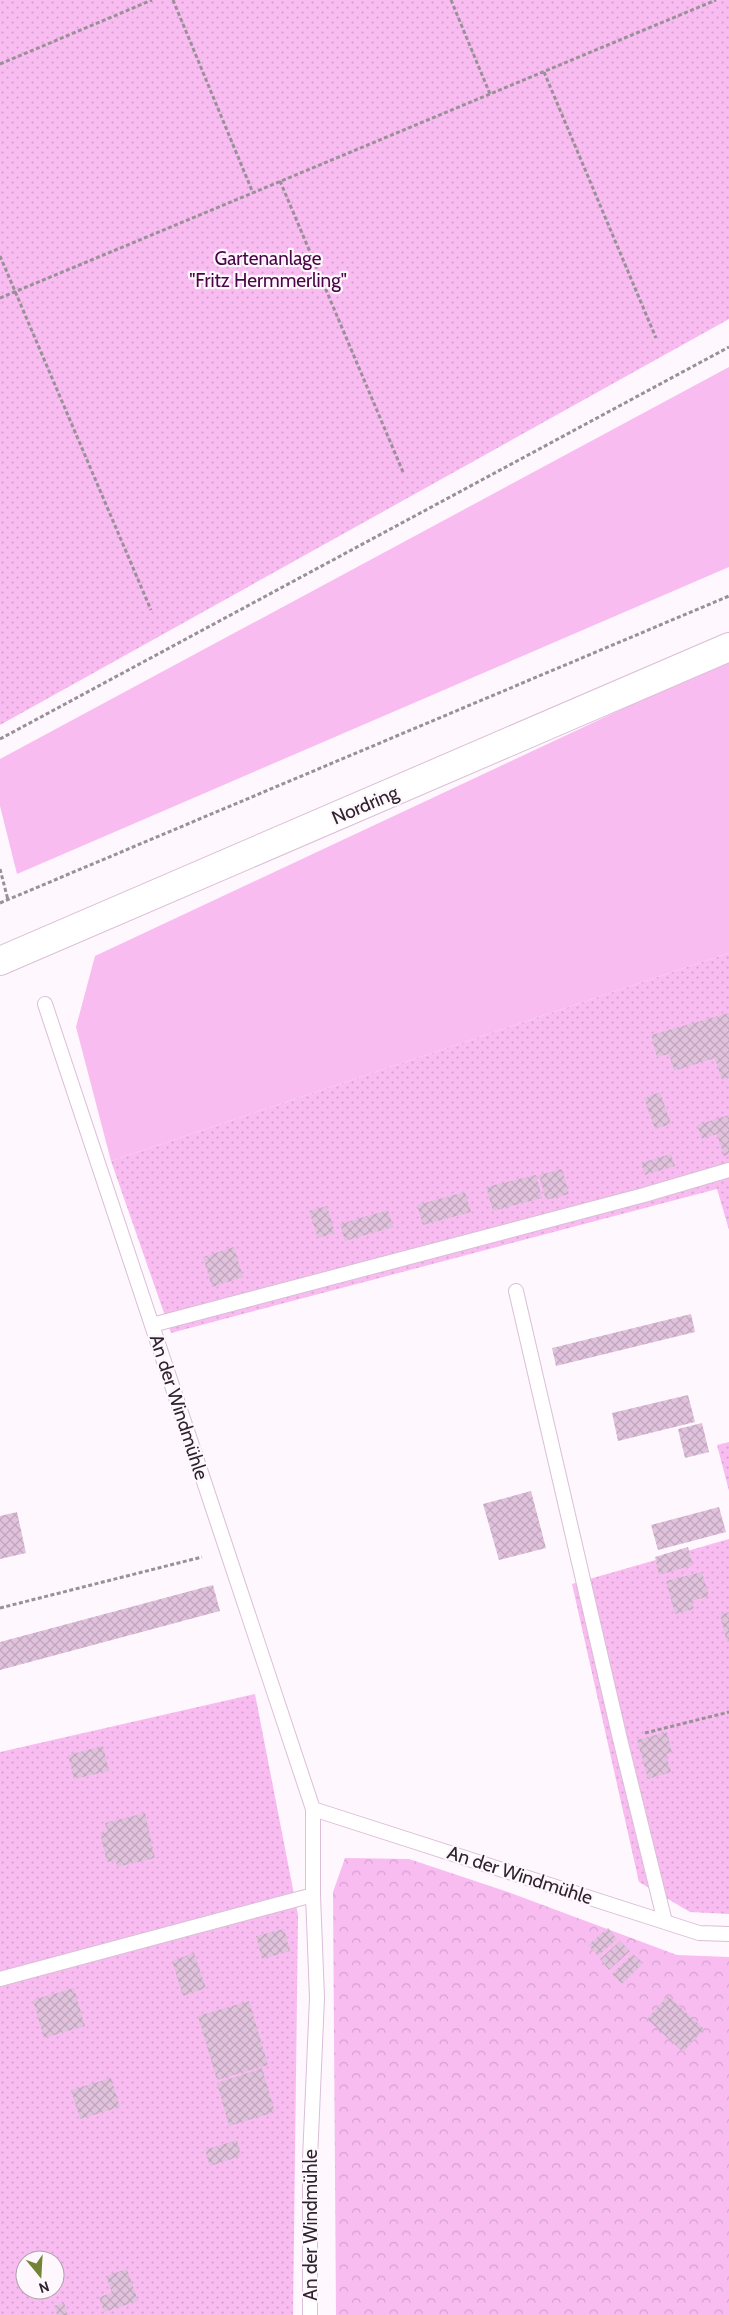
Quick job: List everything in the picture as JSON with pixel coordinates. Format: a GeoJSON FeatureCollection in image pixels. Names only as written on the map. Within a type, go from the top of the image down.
{"type":"FeatureCollection","features":[{"type":"Feature","properties":{"kind":"main road","name":"Nordring"},"geometry":{"type":"LineString","coordinates":[[0,961],[729,647]]}},
{"type":"Feature","properties":{"kind":"lane","name":"An der Windmühle"},"geometry":{"type":"LineString","coordinates":[[45,1004],[313,1809],[313,1895],[317,1998],[310,2159],[310,2315]]}},
{"type":"Feature","properties":{"kind":"lane"},"geometry":{"type":"LineString","coordinates":[[152,1325],[644,1195],[729,1170]]}},
{"type":"Feature","properties":{"kind":"lane"},"geometry":{"type":"LineString","coordinates":[[516,1291],[620,1739],[665,1922]]}},
{"type":"Feature","properties":{"kind":"lane","name":"An der Windmühle"},"geometry":{"type":"LineString","coordinates":[[313,1809],[699,1933],[729,1934]]}},
{"type":"Feature","properties":{"kind":"lane"},"geometry":{"type":"LineString","coordinates":[[0,1979],[313,1895]]}},
{"type":"Feature","properties":{"kind":"path"},"geometry":{"type":"LineString","coordinates":[[0,64],[152,0]]}},
{"type":"Feature","properties":{"kind":"path"},"geometry":{"type":"LineString","coordinates":[[173,0],[253,193]]}},
{"type":"Feature","properties":{"kind":"path"},"geometry":{"type":"LineString","coordinates":[[451,0],[490,94]]}},
{"type":"Feature","properties":{"kind":"path"},"geometry":{"type":"LineString","coordinates":[[0,298],[716,0]]}},
{"type":"Feature","properties":{"kind":"path"},"geometry":{"type":"LineString","coordinates":[[544,72],[656,338]]}},
{"type":"Feature","properties":{"kind":"path"},"geometry":{"type":"LineString","coordinates":[[280,181],[403,472]]}},
{"type":"Feature","properties":{"kind":"path"},"geometry":{"type":"LineString","coordinates":[[0,256],[151,610]]}},
{"type":"Feature","properties":{"kind":"path"},"geometry":{"type":"LineString","coordinates":[[0,739],[729,347]]}},
{"type":"Feature","properties":{"kind":"path"},"geometry":{"type":"LineString","coordinates":[[0,903],[729,596]]}},
{"type":"Feature","properties":{"kind":"path"},"geometry":{"type":"LineString","coordinates":[[0,868],[8,900]]}},
{"type":"Feature","properties":{"kind":"path"},"geometry":{"type":"LineString","coordinates":[[0,1608],[227,1551]]}},
{"type":"Feature","properties":{"kind":"path"},"geometry":{"type":"LineString","coordinates":[[620,1739],[729,1712]]}},
{"type":"Feature","properties":{"kind":"green space","name":"Gartenanlage \"Fritz Hermmerling\""},"geometry":{"type":"Polygon","coordinates":[[[0,0],[729,0],[729,319],[0,725],[0,0]]]}},
{"type":"Feature","properties":{"kind":"green space"},"geometry":{"type":"Polygon","coordinates":[[[729,367],[729,567],[17,874],[0,806],[0,759],[729,367]]]}},
{"type":"Feature","properties":{"kind":"green space"},"geometry":{"type":"Polygon","coordinates":[[[729,659],[729,953],[111,1161],[76,1027],[95,956],[729,659]]]}},
{"type":"Feature","properties":{"kind":"green space"},"geometry":{"type":"Polygon","coordinates":[[[729,953],[729,1230],[717,1189],[171,1333],[111,1161],[729,953]]]}},
{"type":"Feature","properties":{"kind":"green space"},"geometry":{"type":"Polygon","coordinates":[[[729,1442],[729,1491],[717,1445],[729,1442]]]}},
{"type":"Feature","properties":{"kind":"green space"},"geometry":{"type":"Polygon","coordinates":[[[729,1539],[729,1914],[690,1912],[639,1882],[572,1584],[729,1539]]]}},
{"type":"Feature","properties":{"kind":"green space"},"geometry":{"type":"Polygon","coordinates":[[[255,1694],[298,1915],[293,2315],[0,2315],[0,1752],[255,1694]]]}},
{"type":"Feature","properties":{"kind":"green space"},"geometry":{"type":"Polygon","coordinates":[[[345,1858],[409,1859],[508,1892],[677,1955],[729,1957],[729,2315],[336,2315],[333,1892],[345,1858]]]}},
{"type":"Feature","properties":{"kind":"building"},"geometry":{"type":"Polygon","coordinates":[[[729,1013],[729,1078],[722,1080],[715,1058],[674,1071],[669,1054],[657,1057],[651,1035],[729,1013]]]}},
{"type":"Feature","properties":{"kind":"building"},"geometry":{"type":"Polygon","coordinates":[[[660,1092],[671,1124],[655,1129],[644,1098],[660,1092]]]}},
{"type":"Feature","properties":{"kind":"building"},"geometry":{"type":"Polygon","coordinates":[[[729,1115],[729,1154],[724,1156],[717,1134],[702,1139],[697,1125],[729,1115]]]}},
{"type":"Feature","properties":{"kind":"building"},"geometry":{"type":"Polygon","coordinates":[[[671,1154],[675,1166],[645,1175],[641,1163],[671,1154]]]}},
{"type":"Feature","properties":{"kind":"building"},"geometry":{"type":"Polygon","coordinates":[[[562,1169],[569,1194],[546,1200],[539,1175],[562,1169]]]}},
{"type":"Feature","properties":{"kind":"building"},"geometry":{"type":"Polygon","coordinates":[[[536,1175],[542,1198],[493,1211],[486,1187],[536,1175]]]}},
{"type":"Feature","properties":{"kind":"building"},"geometry":{"type":"Polygon","coordinates":[[[465,1192],[471,1212],[423,1225],[417,1205],[465,1192]]]}},
{"type":"Feature","properties":{"kind":"building"},"geometry":{"type":"Polygon","coordinates":[[[327,1206],[335,1233],[318,1238],[309,1211],[327,1206]]]}},
{"type":"Feature","properties":{"kind":"building"},"geometry":{"type":"Polygon","coordinates":[[[388,1210],[393,1227],[345,1241],[340,1224],[388,1210]]]}},
{"type":"Feature","properties":{"kind":"building"},"geometry":{"type":"Polygon","coordinates":[[[234,1247],[243,1277],[212,1287],[203,1257],[234,1247]]]}},
{"type":"Feature","properties":{"kind":"building"},"geometry":{"type":"Polygon","coordinates":[[[691,1314],[695,1332],[556,1366],[552,1348],[691,1314]]]}},
{"type":"Feature","properties":{"kind":"building"},"geometry":{"type":"Polygon","coordinates":[[[688,1395],[695,1422],[618,1441],[612,1413],[688,1395]]]}},
{"type":"Feature","properties":{"kind":"building"},"geometry":{"type":"Polygon","coordinates":[[[702,1423],[709,1452],[685,1458],[678,1429],[702,1423]]]}},
{"type":"Feature","properties":{"kind":"building"},"geometry":{"type":"Polygon","coordinates":[[[531,1491],[546,1548],[499,1560],[483,1504],[531,1491]]]}},
{"type":"Feature","properties":{"kind":"building"},"geometry":{"type":"Polygon","coordinates":[[[719,1507],[726,1532],[658,1550],[651,1525],[719,1507]]]}},
{"type":"Feature","properties":{"kind":"building"},"geometry":{"type":"Polygon","coordinates":[[[17,1512],[26,1553],[0,1559],[0,1516],[17,1512]]]}},
{"type":"Feature","properties":{"kind":"building"},"geometry":{"type":"Polygon","coordinates":[[[688,1547],[693,1565],[659,1575],[655,1557],[688,1547]]]}},
{"type":"Feature","properties":{"kind":"building"},"geometry":{"type":"Polygon","coordinates":[[[702,1572],[709,1596],[692,1601],[694,1609],[675,1614],[666,1581],[702,1572]]]}},
{"type":"Feature","properties":{"kind":"building"},"geometry":{"type":"Polygon","coordinates":[[[213,1585],[220,1611],[0,1670],[0,1642],[213,1585]]]}},
{"type":"Feature","properties":{"kind":"building"},"geometry":{"type":"Polygon","coordinates":[[[729,1612],[729,1641],[727,1642],[720,1615],[729,1612]]]}},
{"type":"Feature","properties":{"kind":"building"},"geometry":{"type":"Polygon","coordinates":[[[667,1732],[672,1753],[666,1754],[671,1772],[648,1779],[637,1740],[667,1732]]]}},
{"type":"Feature","properties":{"kind":"building"},"geometry":{"type":"Polygon","coordinates":[[[103,1746],[109,1771],[74,1779],[68,1755],[103,1746]]]}},
{"type":"Feature","properties":{"kind":"building"},"geometry":{"type":"Polygon","coordinates":[[[145,1813],[155,1858],[117,1867],[116,1860],[107,1862],[100,1833],[107,1832],[105,1823],[145,1813]]]}},
{"type":"Feature","properties":{"kind":"building"},"geometry":{"type":"Polygon","coordinates":[[[608,1928],[617,1939],[598,1956],[588,1945],[608,1928]]]}},
{"type":"Feature","properties":{"kind":"building"},"geometry":{"type":"Polygon","coordinates":[[[284,1929],[290,1951],[262,1959],[256,1936],[284,1929]]]}},
{"type":"Feature","properties":{"kind":"building"},"geometry":{"type":"Polygon","coordinates":[[[620,1941],[630,1951],[609,1970],[600,1959],[620,1941]]]}},
{"type":"Feature","properties":{"kind":"building"},"geometry":{"type":"Polygon","coordinates":[[[194,1953],[206,1988],[183,1996],[172,1961],[194,1953]]]}},
{"type":"Feature","properties":{"kind":"building"},"geometry":{"type":"Polygon","coordinates":[[[633,1954],[643,1963],[622,1984],[612,1974],[633,1954]]]}},
{"type":"Feature","properties":{"kind":"building"},"geometry":{"type":"Polygon","coordinates":[[[74,1988],[85,2026],[44,2038],[33,2000],[74,1988]]]}},
{"type":"Feature","properties":{"kind":"building"},"geometry":{"type":"Polygon","coordinates":[[[668,1996],[704,2029],[683,2052],[647,2019],[668,1996]]]}},
{"type":"Feature","properties":{"kind":"building"},"geometry":{"type":"Polygon","coordinates":[[[249,2001],[268,2065],[217,2080],[198,2016],[249,2001]]]}},
{"type":"Feature","properties":{"kind":"building"},"geometry":{"type":"Polygon","coordinates":[[[262,2068],[275,2112],[229,2126],[217,2083],[262,2068]]]}},
{"type":"Feature","properties":{"kind":"building"},"geometry":{"type":"Polygon","coordinates":[[[111,2078],[120,2107],[80,2119],[71,2090],[111,2078]]]}},
{"type":"Feature","properties":{"kind":"building"},"geometry":{"type":"Polygon","coordinates":[[[237,2140],[241,2156],[210,2166],[205,2150],[237,2140]]]}},
{"type":"Feature","properties":{"kind":"building"},"geometry":{"type":"Polygon","coordinates":[[[127,2269],[138,2301],[104,2312],[99,2297],[112,2293],[106,2276],[127,2269]]]}},
{"type":"Feature","properties":{"kind":"building"},"geometry":{"type":"Polygon","coordinates":[[[64,2303],[68,2315],[57,2315],[54,2306],[64,2303]]]}}]}
